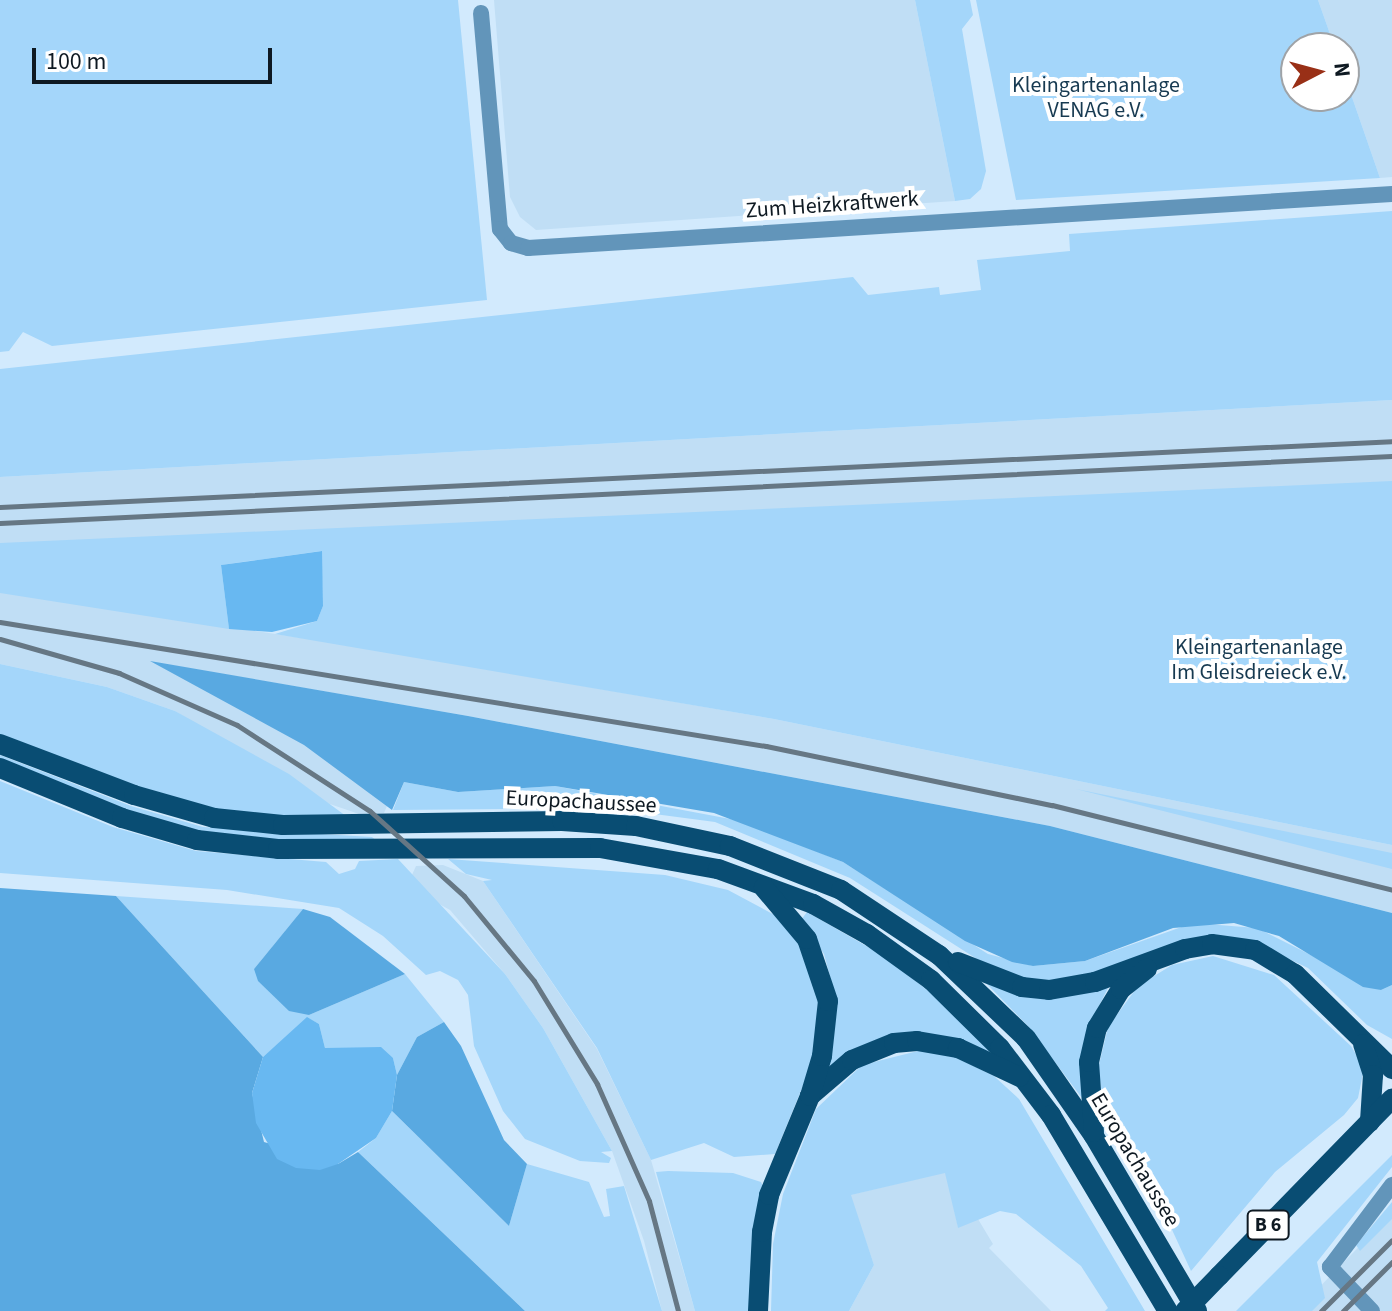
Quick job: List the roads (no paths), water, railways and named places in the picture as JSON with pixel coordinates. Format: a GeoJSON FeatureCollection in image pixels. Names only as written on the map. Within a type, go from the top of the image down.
{"type":"FeatureCollection","features":[{"type":"Feature","properties":{"kind":"main road","name":"Europachaussee"},"geometry":{"type":"LineString","coordinates":[[0,744],[177,810],[249,823],[562,821],[636,826],[702,838],[841,890],[939,955],[1026,1038],[1094,1136],[1197,1311]]}},
{"type":"Feature","properties":{"kind":"main road","name":"Europachaussee"},"geometry":{"type":"LineString","coordinates":[[0,768],[122,818],[212,843],[278,849],[600,848],[677,859],[759,882],[841,919],[931,980],[979,1025],[1027,1081],[1168,1311]]}},
{"type":"Feature","properties":{"kind":"main road"},"geometry":{"type":"LineString","coordinates":[[758,1311],[762,1232],[769,1195],[810,1096],[826,1027],[824,980],[807,939],[759,882]]}},
{"type":"Feature","properties":{"kind":"main road"},"geometry":{"type":"LineString","coordinates":[[939,955],[1022,987],[1049,990],[1095,982],[1160,958],[1212,944],[1255,950],[1295,974],[1392,1069]]}},
{"type":"Feature","properties":{"kind":"main road"},"geometry":{"type":"LineString","coordinates":[[1094,1136],[1089,1078],[1097,1028],[1121,989],[1160,958]]}},
{"type":"Feature","properties":{"kind":"main road"},"geometry":{"type":"LineString","coordinates":[[1360,1037],[1373,1075],[1370,1122]]}},
{"type":"Feature","properties":{"kind":"main road"},"geometry":{"type":"LineString","coordinates":[[810,1096],[852,1060],[894,1043],[917,1041],[958,1048],[1027,1081]]}},
{"type":"Feature","properties":{"kind":"main road","name":"B 6"},"geometry":{"type":"LineString","coordinates":[[1185,1311],[1392,1099]]}},
{"type":"Feature","properties":{"kind":"street","name":"Zum Heizkraftwerk"},"geometry":{"type":"LineString","coordinates":[[481,13],[500,229],[511,243],[528,248],[1392,194]]}},
{"type":"Feature","properties":{"kind":"street"},"geometry":{"type":"LineString","coordinates":[[1372,1311],[1330,1267],[1392,1185]]}},
{"type":"Feature","properties":{"kind":"railway"},"geometry":{"type":"LineString","coordinates":[[0,507],[1392,441]]}},
{"type":"Feature","properties":{"kind":"railway"},"geometry":{"type":"LineString","coordinates":[[0,523],[1392,456]]}},
{"type":"Feature","properties":{"kind":"railway"},"geometry":{"type":"LineString","coordinates":[[0,622],[766,746],[1052,805],[1392,890]]}},
{"type":"Feature","properties":{"kind":"railway"},"geometry":{"type":"LineString","coordinates":[[0,639],[119,673],[237,725],[370,811],[464,896],[534,981],[597,1084],[649,1201],[678,1311]]}},
{"type":"Feature","properties":{"kind":"railway"},"geometry":{"type":"LineString","coordinates":[[1321,1311],[1392,1240]]}},
{"type":"Feature","properties":{"kind":"railway"},"geometry":{"type":"LineString","coordinates":[[1343,1311],[1392,1262]]}},
{"type":"Feature","properties":{"kind":"park label","name":"Kleingartenanlage VENAG e.V."},"geometry":{"type":"Point","coordinates":[1096,98]}},
{"type":"Feature","properties":{"kind":"park label","name":"Kleingartenanlage Im Gleisdreieck e.V."},"geometry":{"type":"Point","coordinates":[1259,660]}}]}
